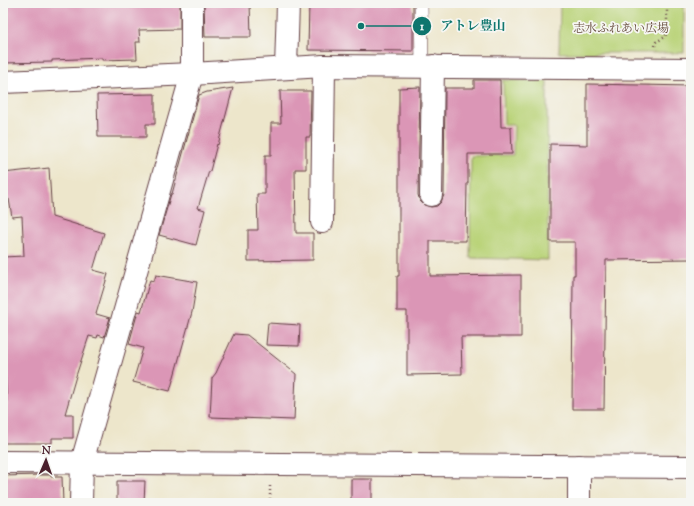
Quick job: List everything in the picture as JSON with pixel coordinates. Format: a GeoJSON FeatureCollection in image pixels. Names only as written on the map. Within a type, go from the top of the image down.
{"type":"FeatureCollection","features":[{"type":"Feature","properties":{"kind":"street"},"geometry":{"type":"LineString","coordinates":[[81,503],[82,462],[192,74],[192,3]]}},
{"type":"Feature","properties":{"kind":"street"},"geometry":{"type":"LineString","coordinates":[[286,68],[288,3]]}},
{"type":"Feature","properties":{"kind":"street"},"geometry":{"type":"LineString","coordinates":[[3,82],[192,74],[324,66],[691,69]]}},
{"type":"Feature","properties":{"kind":"street"},"geometry":{"type":"LineString","coordinates":[[322,222],[324,66]]}},
{"type":"Feature","properties":{"kind":"street"},"geometry":{"type":"LineString","coordinates":[[428,66],[431,195]]}},
{"type":"Feature","properties":{"kind":"street"},"geometry":{"type":"LineString","coordinates":[[3,462],[691,467]]}},
{"type":"Feature","properties":{"kind":"street"},"geometry":{"type":"LineString","coordinates":[[579,466],[579,503]]}},
{"type":"Feature","properties":{"kind":"lane"},"geometry":{"type":"LineString","coordinates":[[422,3],[428,66]]}},
{"type":"Feature","properties":{"kind":"path"},"geometry":{"type":"LineString","coordinates":[[652,68],[656,42],[665,37],[667,32],[667,3]]}},
{"type":"Feature","properties":{"kind":"green space","name":"志水ふれあい広場"},"geometry":{"type":"Polygon","coordinates":[[[560,3],[684,3],[684,53],[559,53],[560,3]]]}},
{"type":"Feature","properties":{"kind":"green space"},"geometry":{"type":"Polygon","coordinates":[[[503,80],[547,81],[548,260],[470,258],[471,156],[513,155],[514,125],[504,125],[503,80]]]}},
{"type":"Feature","properties":{"kind":"building"},"geometry":{"type":"Polygon","coordinates":[[[3,3],[180,3],[180,29],[139,30],[140,42],[136,42],[137,59],[102,60],[102,58],[52,60],[52,62],[3,63],[3,3]]]}},
{"type":"Feature","properties":{"kind":"building"},"geometry":{"type":"Polygon","coordinates":[[[204,3],[250,3],[251,37],[205,37],[204,3]]]}},
{"type":"Feature","properties":{"kind":"building"},"geometry":{"type":"Polygon","coordinates":[[[309,3],[413,3],[413,51],[308,50],[309,3]]]}},
{"type":"Feature","properties":{"kind":"building"},"geometry":{"type":"Polygon","coordinates":[[[474,80],[500,80],[501,127],[511,127],[512,154],[468,154],[466,241],[430,241],[430,276],[521,275],[521,337],[461,337],[462,374],[407,375],[407,311],[397,311],[397,276],[399,276],[399,88],[420,87],[418,195],[420,201],[424,205],[431,207],[437,206],[441,202],[444,195],[445,88],[474,88],[474,80]]]}},
{"type":"Feature","properties":{"kind":"building"},"geometry":{"type":"Polygon","coordinates":[[[587,84],[691,86],[691,259],[606,260],[604,409],[572,409],[573,275],[575,275],[575,242],[550,242],[550,144],[587,145],[587,84]]]}},
{"type":"Feature","properties":{"kind":"building"},"geometry":{"type":"Polygon","coordinates":[[[233,88],[218,145],[217,144],[198,208],[205,210],[196,245],[159,235],[172,194],[199,95],[207,92],[233,88]]]}},
{"type":"Feature","properties":{"kind":"building"},"geometry":{"type":"Polygon","coordinates":[[[280,91],[311,91],[310,137],[306,137],[306,169],[295,169],[296,233],[313,233],[313,260],[248,261],[248,230],[258,230],[257,194],[265,194],[265,155],[271,155],[271,123],[281,123],[280,91]]]}},
{"type":"Feature","properties":{"kind":"building"},"geometry":{"type":"Polygon","coordinates":[[[155,94],[155,124],[146,124],[146,137],[98,137],[97,95],[155,94]]]}},
{"type":"Feature","properties":{"kind":"building"},"geometry":{"type":"Polygon","coordinates":[[[49,168],[52,217],[104,233],[93,270],[108,274],[96,314],[110,318],[104,337],[98,335],[97,338],[89,336],[76,376],[65,414],[73,414],[73,438],[52,438],[52,443],[3,443],[3,405],[7,405],[5,366],[3,366],[3,257],[24,256],[22,216],[12,217],[9,199],[3,200],[3,173],[49,168]]]}},
{"type":"Feature","properties":{"kind":"building"},"geometry":{"type":"Polygon","coordinates":[[[156,275],[197,282],[192,312],[170,391],[133,382],[143,348],[129,344],[138,311],[141,312],[150,280],[154,281],[156,275]]]}},
{"type":"Feature","properties":{"kind":"building"},"geometry":{"type":"Polygon","coordinates":[[[268,323],[300,325],[299,346],[266,345],[268,323]]]}},
{"type":"Feature","properties":{"kind":"building"},"geometry":{"type":"Polygon","coordinates":[[[234,334],[247,335],[296,374],[294,420],[210,417],[212,378],[216,373],[234,334]]]}},
{"type":"Feature","properties":{"kind":"building"},"geometry":{"type":"Polygon","coordinates":[[[51,475],[51,477],[62,477],[63,503],[3,503],[3,476],[51,475]]]}},
{"type":"Feature","properties":{"kind":"building"},"geometry":{"type":"Polygon","coordinates":[[[351,479],[372,479],[372,503],[351,503],[351,479]]]}},
{"type":"Feature","properties":{"kind":"building"},"geometry":{"type":"Polygon","coordinates":[[[117,481],[145,481],[144,503],[117,503],[117,481]]]}},
{"type":"Feature","properties":{"kind":"place","name":"アトレ豊山"},"geometry":{"type":"Point","coordinates":[361,26]}}]}
